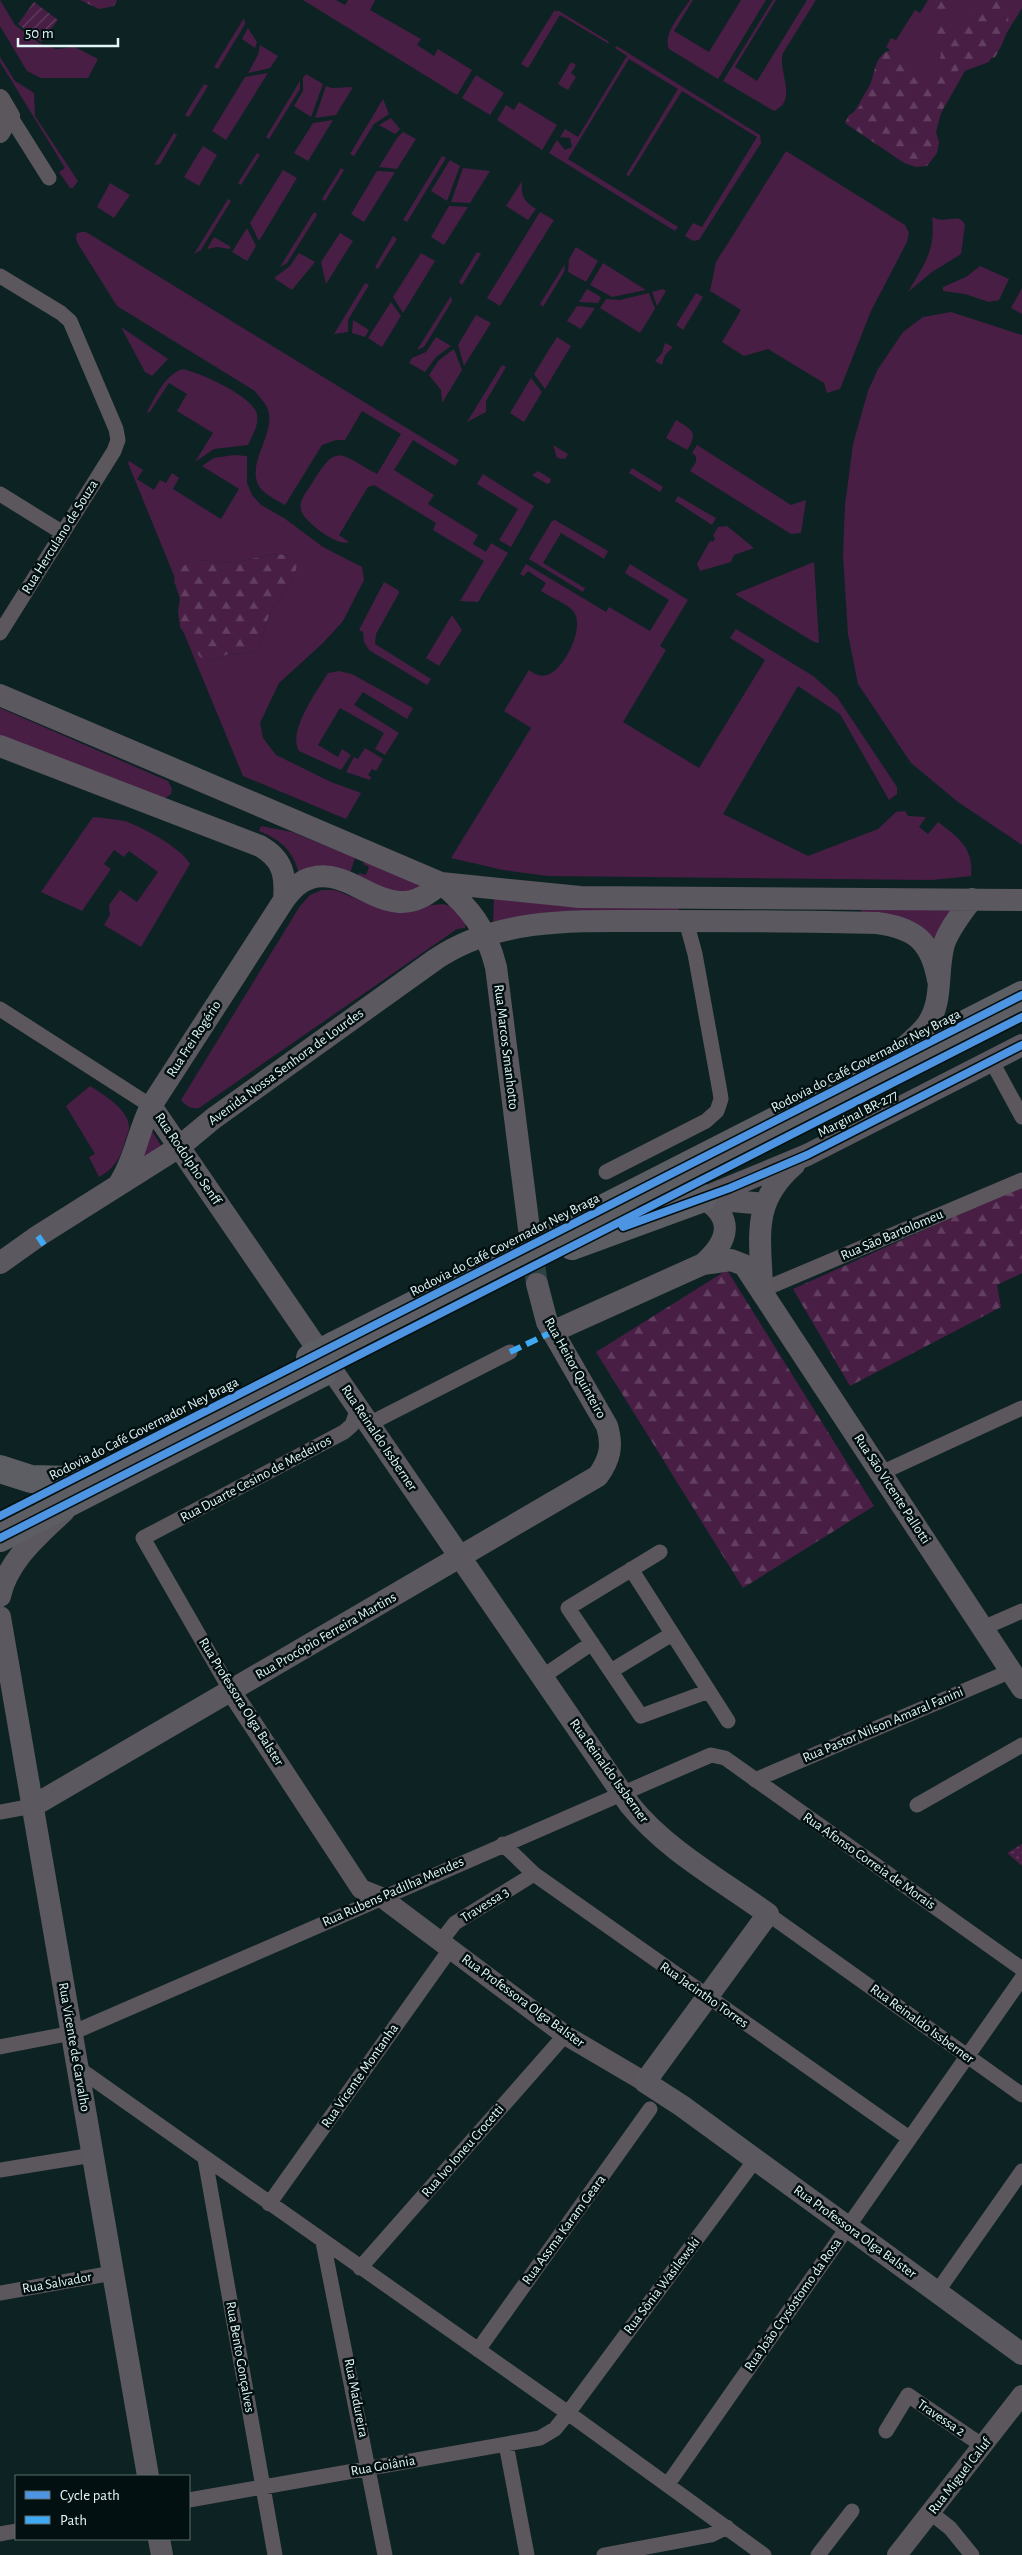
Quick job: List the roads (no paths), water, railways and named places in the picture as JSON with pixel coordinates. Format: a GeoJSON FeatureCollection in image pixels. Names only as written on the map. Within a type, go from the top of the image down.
{"type":"FeatureCollection","features":[{"type":"Feature","properties":{"kind":"highway","name":"Rodovia do Café Governador Ney Braga"},"geometry":{"type":"LineString","coordinates":[[0,1538],[74,1489],[328,1359],[883,1066],[1022,996]]}},
{"type":"Feature","properties":{"kind":"highway","name":"Rodovia do Café Governador Ney Braga"},"geometry":{"type":"LineString","coordinates":[[328,1359],[572,1246],[1022,1017]]}},
{"type":"Feature","properties":{"kind":"highway"},"geometry":{"type":"LineString","coordinates":[[572,1246],[703,1198]]}},
{"type":"Feature","properties":{"kind":"highway"},"geometry":{"type":"LineString","coordinates":[[0,1469],[74,1489]]}},
{"type":"Feature","properties":{"kind":"highway","name":"Rodovia do Café Governador Ney Braga"},"geometry":{"type":"LineString","coordinates":[[0,1516],[74,1489]]}},
{"type":"Feature","properties":{"kind":"main road"},"geometry":{"type":"LineString","coordinates":[[0,695],[441,883],[560,896],[1022,900]]}},
{"type":"Feature","properties":{"kind":"main road"},"geometry":{"type":"LineString","coordinates":[[0,746],[260,846],[278,859],[284,871],[284,900]]}},
{"type":"Feature","properties":{"kind":"main road","name":"Rua Frei Rogério"},"geometry":{"type":"LineString","coordinates":[[118,1185],[130,1165],[142,1124],[151,1106],[284,900],[302,882],[321,877],[331,878],[380,898],[398,902],[425,896],[441,883]]}},
{"type":"Feature","properties":{"kind":"main road","name":"Rua Marcos Smanhotto"},"geometry":{"type":"LineString","coordinates":[[441,883],[471,912],[486,934],[499,986],[529,1229]]}},
{"type":"Feature","properties":{"kind":"main road"},"geometry":{"type":"LineString","coordinates":[[686,921],[696,904],[708,898]]}},
{"type":"Feature","properties":{"kind":"main road"},"geometry":{"type":"LineString","coordinates":[[883,1066],[926,1026],[936,1008],[938,980],[945,943],[972,899]]}},
{"type":"Feature","properties":{"kind":"main road","name":"Avenida Nossa Senhora de Lourdes"},"geometry":{"type":"LineString","coordinates":[[0,1263],[38,1236],[90,1205],[179,1147],[214,1118],[441,955],[467,940],[486,934],[514,928],[571,923],[714,921],[876,923],[902,928],[914,934],[932,954],[938,980]]}},
{"type":"Feature","properties":{"kind":"main road","name":"Marginal BR-277"},"geometry":{"type":"LineString","coordinates":[[703,1198],[807,1155],[1022,1045]]}},
{"type":"Feature","properties":{"kind":"main road"},"geometry":{"type":"LineString","coordinates":[[151,1106],[167,1118],[182,1122],[201,1122],[214,1118]]}},
{"type":"Feature","properties":{"kind":"main road","name":"Rua Rodolpho Senff"},"geometry":{"type":"LineString","coordinates":[[151,1106],[328,1359]]}},
{"type":"Feature","properties":{"kind":"main road"},"geometry":{"type":"LineString","coordinates":[[762,1290],[760,1226],[764,1204],[770,1190],[780,1177],[807,1155]]}},
{"type":"Feature","properties":{"kind":"main road"},"geometry":{"type":"LineString","coordinates":[[703,1198],[764,1204]]}},
{"type":"Feature","properties":{"kind":"main road"},"geometry":{"type":"LineString","coordinates":[[552,1332],[703,1264],[718,1250],[725,1235],[724,1220],[721,1212],[703,1198]]}},
{"type":"Feature","properties":{"kind":"main road","name":"Avenida Nossa Senhora de Lourdes"},"geometry":{"type":"LineString","coordinates":[[0,1273],[44,1246],[90,1205]]}},
{"type":"Feature","properties":{"kind":"main road"},"geometry":{"type":"LineString","coordinates":[[725,1235],[746,1226],[760,1226]]}},
{"type":"Feature","properties":{"kind":"main road","name":"Rua São Vicente Pallotti"},"geometry":{"type":"LineString","coordinates":[[703,1264],[723,1260],[738,1262],[748,1269],[1017,1678]]}},
{"type":"Feature","properties":{"kind":"main road","name":"Rua Heitor Quinteiro"},"geometry":{"type":"LineString","coordinates":[[537,1284],[543,1309],[552,1332],[607,1426],[611,1439],[611,1452]]}},
{"type":"Feature","properties":{"kind":"main road","name":"Rua Reinaldo Issberner"},"geometry":{"type":"LineString","coordinates":[[328,1359],[364,1416],[638,1815],[666,1840],[768,1914]]}},
{"type":"Feature","properties":{"kind":"main road","name":"Rua Procópio Ferreira Martins"},"geometry":{"type":"LineString","coordinates":[[32,1806],[588,1484],[606,1465],[611,1452]]}},
{"type":"Feature","properties":{"kind":"main road"},"geometry":{"type":"LineString","coordinates":[[0,1596],[6,1577],[18,1559],[74,1489]]}},
{"type":"Feature","properties":{"kind":"main road","name":"Rua Vicente de Carvalho"},"geometry":{"type":"LineString","coordinates":[[0,1617],[148,2475]]}},
{"type":"Feature","properties":{"kind":"main road"},"geometry":{"type":"LineString","coordinates":[[645,2082],[768,1914]]}},
{"type":"Feature","properties":{"kind":"main road","name":"Rua Professora Olga Balster"},"geometry":{"type":"LineString","coordinates":[[645,2082],[756,2160],[1022,2354]]}},
{"type":"Feature","properties":{"kind":"main road"},"geometry":{"type":"LineString","coordinates":[[159,2540],[162,2555]]}},
{"type":"Feature","properties":{"kind":"street"},"geometry":{"type":"LineString","coordinates":[[3,116],[49,178]]}},
{"type":"Feature","properties":{"kind":"street","name":"Rua Herculano de Souza"},"geometry":{"type":"LineString","coordinates":[[0,276],[61,313],[70,321],[116,430],[118,440],[114,451],[0,634]]}},
{"type":"Feature","properties":{"kind":"street"},"geometry":{"type":"LineString","coordinates":[[0,494],[63,533]]}},
{"type":"Feature","properties":{"kind":"street"},"geometry":{"type":"LineString","coordinates":[[606,1172],[706,1121],[719,1106],[720,1092],[695,954],[686,921]]}},
{"type":"Feature","properties":{"kind":"street"},"geometry":{"type":"LineString","coordinates":[[695,954],[702,936],[714,921]]}},
{"type":"Feature","properties":{"kind":"street","name":"Rua Rodolpho Senff"},"geometry":{"type":"LineString","coordinates":[[0,1009],[151,1106]]}},
{"type":"Feature","properties":{"kind":"street"},"geometry":{"type":"LineString","coordinates":[[991,1060],[1022,1117]]}},
{"type":"Feature","properties":{"kind":"street","name":"Rua São Bartolomeu"},"geometry":{"type":"LineString","coordinates":[[762,1290],[1022,1180]]}},
{"type":"Feature","properties":{"kind":"street"},"geometry":{"type":"LineString","coordinates":[[364,1416],[510,1352]]}},
{"type":"Feature","properties":{"kind":"street"},"geometry":{"type":"LineString","coordinates":[[881,1473],[1022,1408]]}},
{"type":"Feature","properties":{"kind":"street","name":"Rua Duarte Cesino de Medeiros"},"geometry":{"type":"LineString","coordinates":[[143,1538],[344,1432],[364,1416]]}},
{"type":"Feature","properties":{"kind":"street","name":"Rua Professora Olga Balster"},"geometry":{"type":"LineString","coordinates":[[143,1538],[232,1691],[356,1882],[369,1895],[381,1897],[566,2035],[645,2082]]}},
{"type":"Feature","properties":{"kind":"street"},"geometry":{"type":"LineString","coordinates":[[660,1552],[568,1608],[641,1716],[709,1691]]}},
{"type":"Feature","properties":{"kind":"street"},"geometry":{"type":"LineString","coordinates":[[631,1570],[728,1721]]}},
{"type":"Feature","properties":{"kind":"street"},"geometry":{"type":"LineString","coordinates":[[983,1628],[1022,1611]]}},
{"type":"Feature","properties":{"kind":"street"},"geometry":{"type":"LineString","coordinates":[[610,1671],[672,1634]]}},
{"type":"Feature","properties":{"kind":"street"},"geometry":{"type":"LineString","coordinates":[[542,1677],[592,1643]]}},
{"type":"Feature","properties":{"kind":"street","name":"Rua Pastor Nilson Amaral Fanini"},"geometry":{"type":"LineString","coordinates":[[755,1780],[1017,1678]]}},
{"type":"Feature","properties":{"kind":"street"},"geometry":{"type":"LineString","coordinates":[[917,1805],[1022,1745]]}},
{"type":"Feature","properties":{"kind":"street","name":"Rua Rubens Padilha Mendes"},"geometry":{"type":"LineString","coordinates":[[0,2047],[72,2033],[621,1792],[705,1756],[716,1754]]}},
{"type":"Feature","properties":{"kind":"street","name":"Rua Afonso Correia de Morais"},"geometry":{"type":"LineString","coordinates":[[716,1754],[1022,1970]]}},
{"type":"Feature","properties":{"kind":"street","name":"Rua Procópio Ferreira Martins"},"geometry":{"type":"LineString","coordinates":[[0,1812],[32,1806]]}},
{"type":"Feature","properties":{"kind":"street","name":"Rua Jacintho Torres"},"geometry":{"type":"LineString","coordinates":[[503,1844],[534,1874],[910,2138]]}},
{"type":"Feature","properties":{"kind":"street","name":"Travessa 3"},"geometry":{"type":"LineString","coordinates":[[446,1945],[455,1923],[534,1874]]}},
{"type":"Feature","properties":{"kind":"street","name":"Rua Reinaldo Issberner"},"geometry":{"type":"LineString","coordinates":[[768,1914],[1022,2096]]}},
{"type":"Feature","properties":{"kind":"street","name":"Rua Vicente Montanha"},"geometry":{"type":"LineString","coordinates":[[269,2204],[446,1945]]}},
{"type":"Feature","properties":{"kind":"street","name":"Rua João Crysóstomo da Rosa"},"geometry":{"type":"LineString","coordinates":[[668,2484],[1022,1978]]}},
{"type":"Feature","properties":{"kind":"street","name":"Rua Ivo Ioneu Crocetti"},"geometry":{"type":"LineString","coordinates":[[360,2268],[566,2035]]}},
{"type":"Feature","properties":{"kind":"street"},"geometry":{"type":"LineString","coordinates":[[78,2068],[568,2413],[764,2555]]}},
{"type":"Feature","properties":{"kind":"street","name":"Rua Assma Karam Geara"},"geometry":{"type":"LineString","coordinates":[[478,2350],[650,2109]]}},
{"type":"Feature","properties":{"kind":"street"},"geometry":{"type":"LineString","coordinates":[[0,2170],[93,2155]]}},
{"type":"Feature","properties":{"kind":"street","name":"Rua Bento Gonçalves"},"geometry":{"type":"LineString","coordinates":[[205,2158],[275,2555]]}},
{"type":"Feature","properties":{"kind":"street","name":"Rua Sônia Wasilewski"},"geometry":{"type":"LineString","coordinates":[[568,2413],[756,2160]]}},
{"type":"Feature","properties":{"kind":"street"},"geometry":{"type":"LineString","coordinates":[[937,2292],[1022,2171]]}},
{"type":"Feature","properties":{"kind":"street","name":"Rua Madureira"},"geometry":{"type":"LineString","coordinates":[[324,2242],[386,2555]]}},
{"type":"Feature","properties":{"kind":"street","name":"Rua Salvador"},"geometry":{"type":"LineString","coordinates":[[0,2293],[113,2273]]}},
{"type":"Feature","properties":{"kind":"street","name":"Rua Miguel Caluf"},"geometry":{"type":"LineString","coordinates":[[896,2555],[931,2513],[1022,2395]]}},
{"type":"Feature","properties":{"kind":"street","name":"Travessa 2"},"geometry":{"type":"LineString","coordinates":[[886,2431],[908,2396],[983,2446]]}},
{"type":"Feature","properties":{"kind":"street","name":"Rua Goiânia"},"geometry":{"type":"LineString","coordinates":[[190,2500],[548,2435],[568,2413]]}},
{"type":"Feature","properties":{"kind":"street"},"geometry":{"type":"LineString","coordinates":[[506,2444],[527,2555]]}},
{"type":"Feature","properties":{"kind":"street"},"geometry":{"type":"LineString","coordinates":[[818,2555],[852,2511]]}},
{"type":"Feature","properties":{"kind":"street"},"geometry":{"type":"LineString","coordinates":[[931,2513],[950,2528],[972,2555]]}},
{"type":"Feature","properties":{"kind":"street"},"geometry":{"type":"LineString","coordinates":[[604,2555],[711,2535],[727,2527]]}},
{"type":"Feature","properties":{"kind":"street"},"geometry":{"type":"LineString","coordinates":[[0,2534],[15,2531]]}},
{"type":"Feature","properties":{"kind":"tunnel"},"geometry":{"type":"LineString","coordinates":[[529,1230],[537,1284]]}}]}
